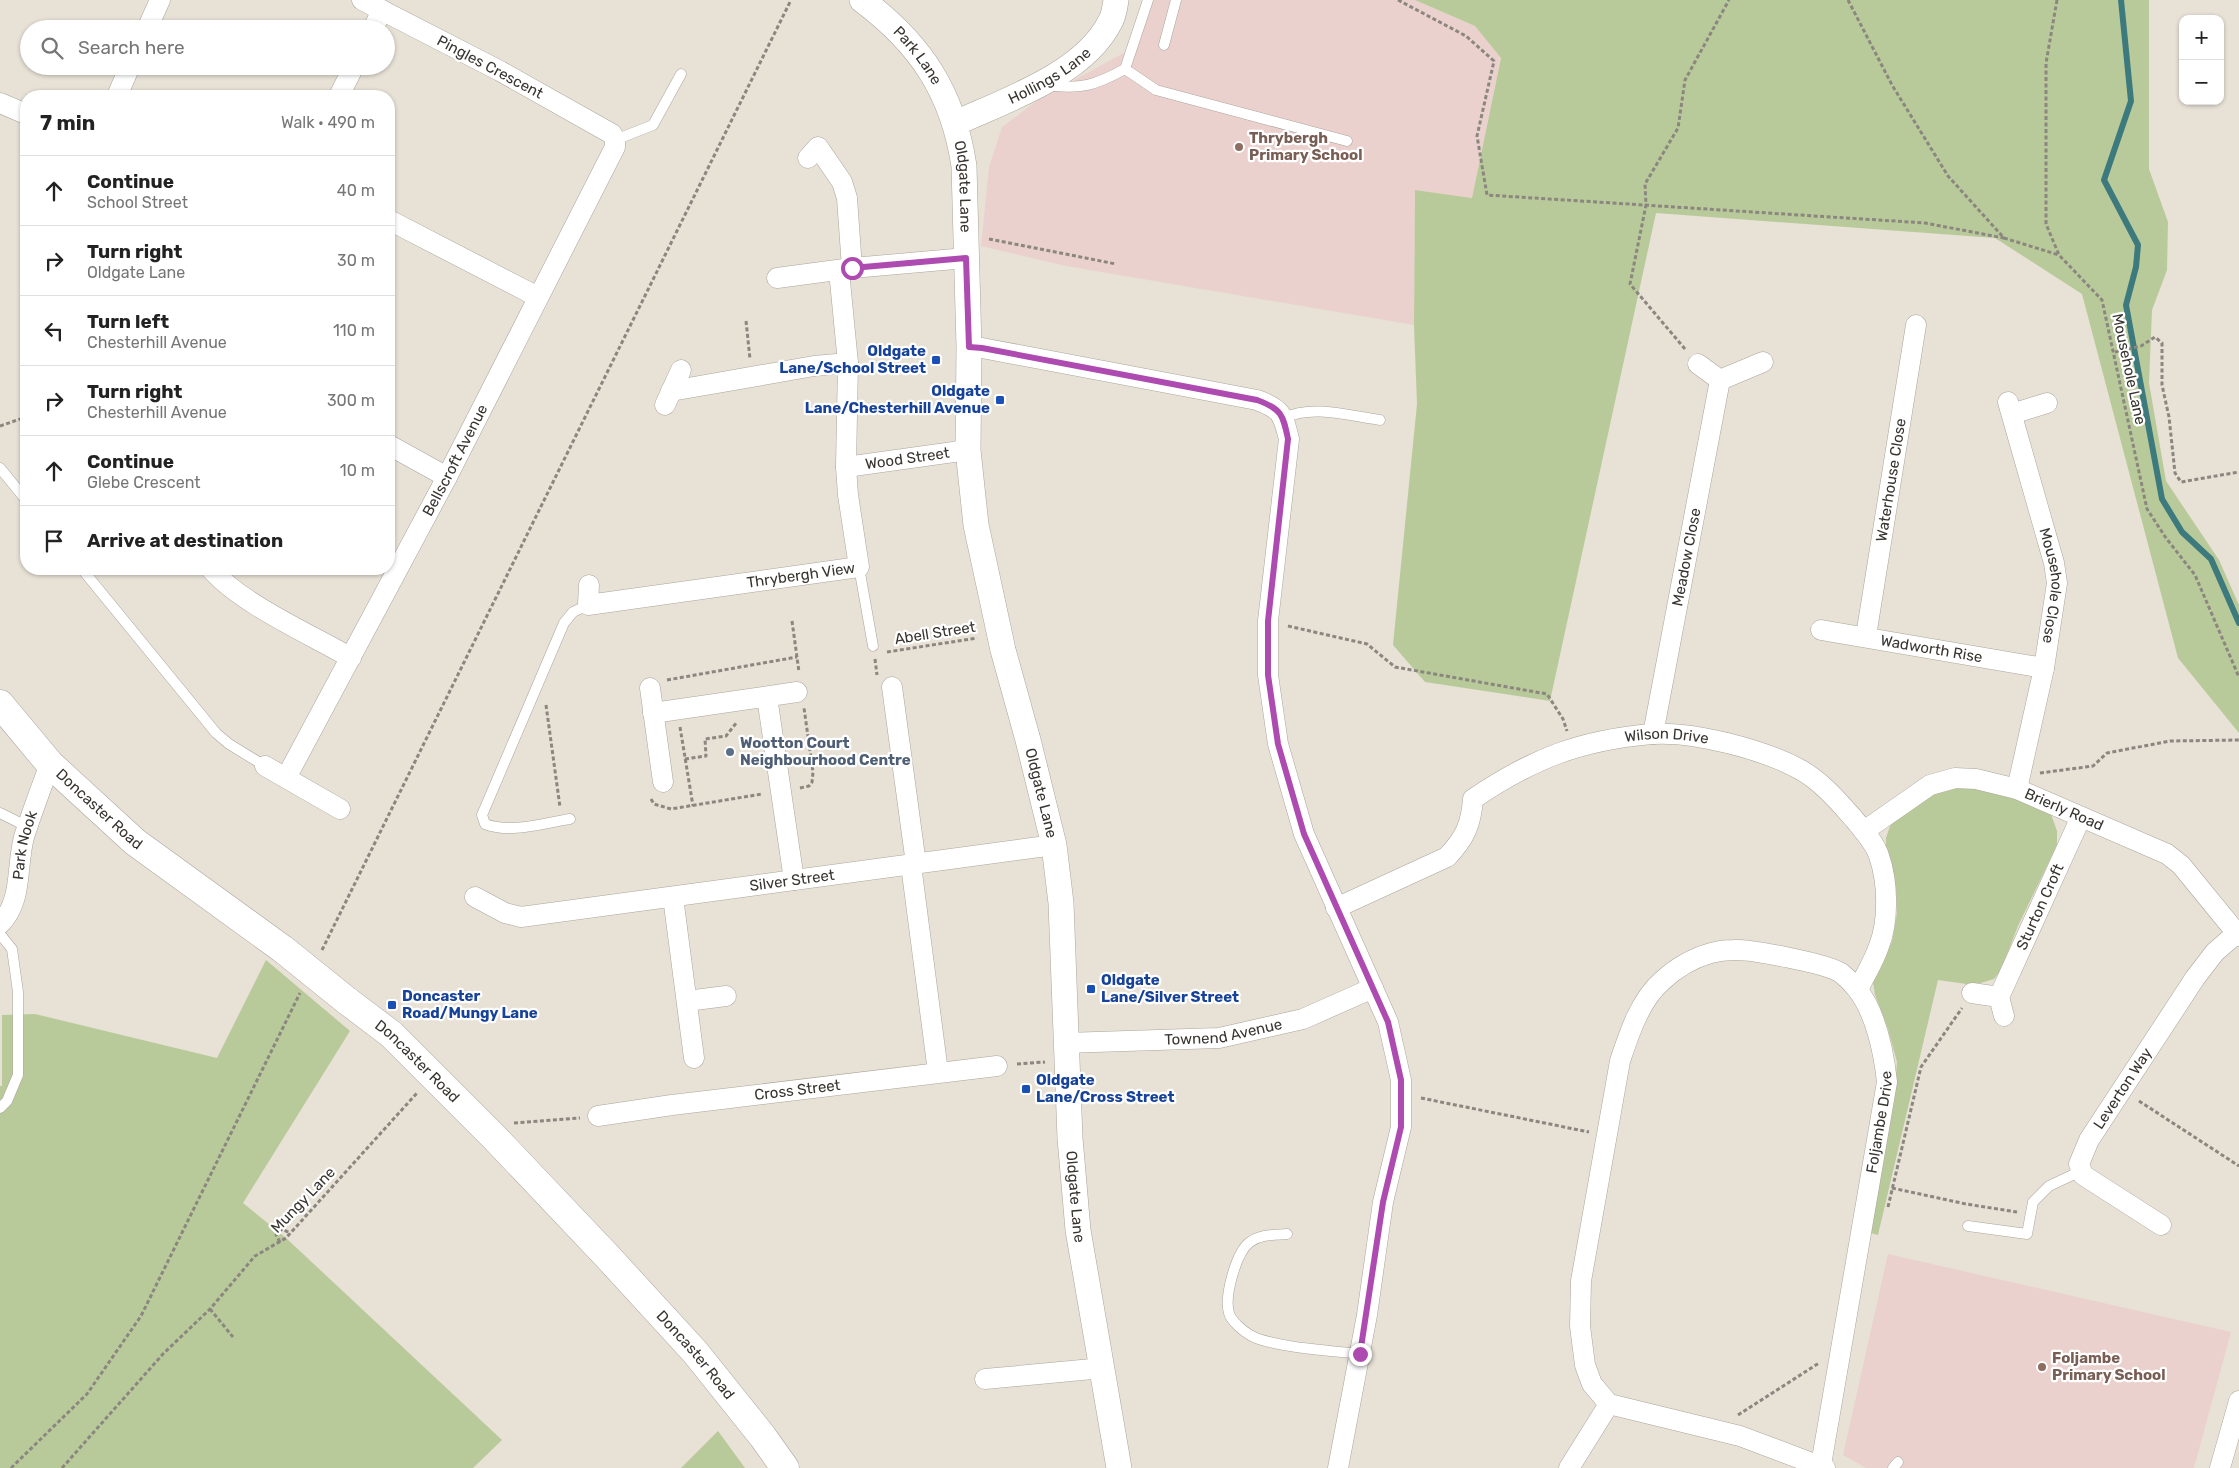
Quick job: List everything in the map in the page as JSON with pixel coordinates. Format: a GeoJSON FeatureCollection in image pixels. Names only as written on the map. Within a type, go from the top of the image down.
{"type":"FeatureCollection","features":[{"type":"Feature","properties":{"kind":"main road","name":"Doncaster Road"},"geometry":{"type":"LineString","coordinates":[[0,704],[50,764],[135,842],[284,950],[391,1034],[495,1138],[695,1352],[786,1468]]}},
{"type":"Feature","properties":{"kind":"street"},"geometry":{"type":"LineString","coordinates":[[151,20],[160,0]]}},
{"type":"Feature","properties":{"kind":"street","name":"Pingles Crescent"},"geometry":{"type":"LineString","coordinates":[[362,0],[517,81],[612,134],[615,140]]}},
{"type":"Feature","properties":{"kind":"street","name":"Hollings Lane"},"geometry":{"type":"LineString","coordinates":[[956,123],[1039,84],[1071,66],[1095,43],[1111,21],[1116,0]]}},
{"type":"Feature","properties":{"kind":"street","name":"Park Lane"},"geometry":{"type":"LineString","coordinates":[[865,1],[907,38],[925,60],[956,123]]}},
{"type":"Feature","properties":{"kind":"street"},"geometry":{"type":"LineString","coordinates":[[377,20],[382,10]]}},
{"type":"Feature","properties":{"kind":"street"},"geometry":{"type":"LineString","coordinates":[[120,90],[126,75]]}},
{"type":"Feature","properties":{"kind":"street"},"geometry":{"type":"LineString","coordinates":[[342,90],[350,75]]}},
{"type":"Feature","properties":{"kind":"street"},"geometry":{"type":"LineString","coordinates":[[0,104],[20,112]]}},
{"type":"Feature","properties":{"kind":"street","name":"Oldgate Lane"},"geometry":{"type":"LineString","coordinates":[[956,123],[964,166],[969,347],[968,450],[976,525],[1000,634],[1054,845],[1061,903],[1065,1052],[1078,1230],[1119,1468]]}},
{"type":"Feature","properties":{"kind":"street","name":"Bellscroft Avenue"},"geometry":{"type":"LineString","coordinates":[[286,778],[352,658],[446,477],[615,147],[615,140]]}},
{"type":"Feature","properties":{"kind":"street","name":"Thrybergh View"},"geometry":{"type":"LineString","coordinates":[[588,605],[859,567],[848,495],[846,467],[848,364],[847,198],[842,182],[818,146],[808,158]]}},
{"type":"Feature","properties":{"kind":"street"},"geometry":{"type":"LineString","coordinates":[[395,223],[538,297]]}},
{"type":"Feature","properties":{"kind":"street"},"geometry":{"type":"LineString","coordinates":[[776,278],[846,269],[966,258]]}},
{"type":"Feature","properties":{"kind":"street","name":"Waterhouse Close"},"geometry":{"type":"LineString","coordinates":[[1866,636],[1916,325]]}},
{"type":"Feature","properties":{"kind":"street"},"geometry":{"type":"LineString","coordinates":[[969,347],[1257,400],[1272,405],[1284,418],[1288,439],[1268,621],[1268,675],[1278,744],[1304,834],[1388,1022],[1397,1055],[1401,1094],[1401,1127],[1383,1202],[1367,1315],[1338,1468]]}},
{"type":"Feature","properties":{"kind":"street"},"geometry":{"type":"LineString","coordinates":[[1698,364],[1720,380],[1763,362]]}},
{"type":"Feature","properties":{"kind":"street"},"geometry":{"type":"LineString","coordinates":[[681,370],[668,398],[753,376],[814,366],[848,364]]}},
{"type":"Feature","properties":{"kind":"street","name":"Meadow Close"},"geometry":{"type":"LineString","coordinates":[[1653,734],[1720,380]]}},
{"type":"Feature","properties":{"kind":"street","name":"Mousehole Close"},"geometry":{"type":"LineString","coordinates":[[2017,789],[2044,668],[2057,583],[2054,563],[2010,408],[2047,403]]}},
{"type":"Feature","properties":{"kind":"street"},"geometry":{"type":"LineString","coordinates":[[395,448],[446,477]]}},
{"type":"Feature","properties":{"kind":"street","name":"Wood Street"},"geometry":{"type":"LineString","coordinates":[[846,467],[968,450]]}},
{"type":"Feature","properties":{"kind":"street"},"geometry":{"type":"LineString","coordinates":[[217,575],[248,600],[352,658]]}},
{"type":"Feature","properties":{"kind":"street"},"geometry":{"type":"LineString","coordinates":[[588,605],[589,586]]}},
{"type":"Feature","properties":{"kind":"street","name":"Wadworth Rise"},"geometry":{"type":"LineString","coordinates":[[1820,630],[1866,636],[2044,668]]}},
{"type":"Feature","properties":{"kind":"street"},"geometry":{"type":"LineString","coordinates":[[892,687],[938,1072]]}},
{"type":"Feature","properties":{"kind":"street"},"geometry":{"type":"LineString","coordinates":[[650,688],[662,782]]}},
{"type":"Feature","properties":{"kind":"street"},"geometry":{"type":"LineString","coordinates":[[653,713],[797,692]]}},
{"type":"Feature","properties":{"kind":"street"},"geometry":{"type":"LineString","coordinates":[[767,697],[794,880]]}},
{"type":"Feature","properties":{"kind":"street","name":"Wilson Drive"},"geometry":{"type":"LineString","coordinates":[[1336,908],[1447,857],[1460,844],[1471,820],[1473,799],[1522,768],[1556,753],[1590,744],[1653,734],[1707,738],[1764,754],[1802,771],[1832,794],[1864,831],[1879,855],[1885,884],[1885,916],[1880,945],[1858,990]]}},
{"type":"Feature","properties":{"kind":"street","name":"Park Nook"},"geometry":{"type":"LineString","coordinates":[[0,924],[6,918],[17,893],[20,855],[50,764]]}},
{"type":"Feature","properties":{"kind":"street"},"geometry":{"type":"LineString","coordinates":[[265,766],[340,809]]}},
{"type":"Feature","properties":{"kind":"street","name":"Brierly Road"},"geometry":{"type":"LineString","coordinates":[[1864,831],[1930,785],[1955,778],[1976,779],[2017,789],[2167,854],[2181,865],[2238,934]]}},
{"type":"Feature","properties":{"kind":"street","name":"Sturton Croft"},"geometry":{"type":"LineString","coordinates":[[1972,993],[2001,1007],[2081,817]]}},
{"type":"Feature","properties":{"kind":"street","name":"Silver Street"},"geometry":{"type":"LineString","coordinates":[[475,897],[505,913],[521,917],[1054,845]]}},
{"type":"Feature","properties":{"kind":"street"},"geometry":{"type":"LineString","coordinates":[[673,897],[694,1058]]}},
{"type":"Feature","properties":{"kind":"street","name":"Leverton Way"},"geometry":{"type":"LineString","coordinates":[[2080,1171],[2079,1164],[2089,1140],[2195,978],[2215,952],[2238,934]]}},
{"type":"Feature","properties":{"kind":"street","name":"Foljambe Drive"},"geometry":{"type":"LineString","coordinates":[[1735,949],[1808,961],[1840,972],[1858,990],[1873,1020],[1884,1052],[1887,1082],[1823,1467],[1740,1436],[1609,1404],[1592,1384],[1585,1364],[1580,1326],[1581,1281],[1607,1135],[1620,1061],[1631,1030],[1643,1006],[1660,982],[1685,963],[1712,953],[1735,949]]}},
{"type":"Feature","properties":{"kind":"street","name":"Townend Avenue"},"geometry":{"type":"LineString","coordinates":[[1065,1052],[1219,1038],[1303,1019],[1373,988]]}},
{"type":"Feature","properties":{"kind":"street"},"geometry":{"type":"LineString","coordinates":[[687,1000],[726,996]]}},
{"type":"Feature","properties":{"kind":"street","name":"Cross Street"},"geometry":{"type":"LineString","coordinates":[[598,1116],[672,1105],[997,1066]]}},
{"type":"Feature","properties":{"kind":"street"},"geometry":{"type":"LineString","coordinates":[[2080,1171],[2082,1175],[2161,1225]]}},
{"type":"Feature","properties":{"kind":"street"},"geometry":{"type":"LineString","coordinates":[[985,1379],[1103,1368]]}},
{"type":"Feature","properties":{"kind":"street"},"geometry":{"type":"LineString","coordinates":[[2220,1468],[2239,1401]]}},
{"type":"Feature","properties":{"kind":"street"},"geometry":{"type":"LineString","coordinates":[[1569,1468],[1609,1404]]}},
{"type":"Feature","properties":{"kind":"lane"},"geometry":{"type":"LineString","coordinates":[[1039,84],[1070,89],[1102,82],[1125,69],[1148,0]]}},
{"type":"Feature","properties":{"kind":"lane"},"geometry":{"type":"LineString","coordinates":[[1164,45],[1176,0]]}},
{"type":"Feature","properties":{"kind":"lane"},"geometry":{"type":"LineString","coordinates":[[1125,69],[1156,90],[1347,141]]}},
{"type":"Feature","properties":{"kind":"lane"},"geometry":{"type":"LineString","coordinates":[[615,140],[653,125],[681,74]]}},
{"type":"Feature","properties":{"kind":"lane"},"geometry":{"type":"LineString","coordinates":[[1284,418],[1296,412],[1311,411],[1380,420]]}},
{"type":"Feature","properties":{"kind":"lane"},"geometry":{"type":"LineString","coordinates":[[0,468],[20,493]]}},
{"type":"Feature","properties":{"kind":"lane"},"geometry":{"type":"LineString","coordinates":[[859,567],[873,646]]}},
{"type":"Feature","properties":{"kind":"lane"},"geometry":{"type":"LineString","coordinates":[[87,575],[216,733],[229,744],[265,766]]}},
{"type":"Feature","properties":{"kind":"lane"},"geometry":{"type":"LineString","coordinates":[[566,820],[508,828],[493,827],[485,824],[482,815],[564,623],[573,612],[588,605]]}},
{"type":"Feature","properties":{"kind":"lane"},"geometry":{"type":"LineString","coordinates":[[0,813],[28,827]]}},
{"type":"Feature","properties":{"kind":"lane"},"geometry":{"type":"LineString","coordinates":[[0,934],[12,949],[18,992],[18,1075],[7,1101],[0,1108]]}},
{"type":"Feature","properties":{"kind":"lane"},"geometry":{"type":"LineString","coordinates":[[1968,1226],[2027,1234],[2033,1202],[2049,1186],[2080,1171]]}},
{"type":"Feature","properties":{"kind":"lane"},"geometry":{"type":"LineString","coordinates":[[1287,1234],[1260,1236],[1243,1249],[1234,1269],[1229,1314],[1240,1327],[1252,1336],[1281,1344],[1360,1354]]}},
{"type":"Feature","properties":{"kind":"path"},"geometry":{"type":"LineString","coordinates":[[320,953],[791,0]]}},
{"type":"Feature","properties":{"kind":"path"},"geometry":{"type":"LineString","coordinates":[[1398,0],[1466,36],[1494,60],[1478,136],[1487,195],[1925,223],[2004,238],[2059,254]]}},
{"type":"Feature","properties":{"kind":"path"},"geometry":{"type":"LineString","coordinates":[[1698,364],[1630,284],[1646,205],[1645,184],[1678,128],[1686,80],[1729,0]]}},
{"type":"Feature","properties":{"kind":"path"},"geometry":{"type":"LineString","coordinates":[[1848,0],[1892,85],[1948,176],[2004,238]]}},
{"type":"Feature","properties":{"kind":"path","name":"Mousehole Lane"},"geometry":{"type":"LineString","coordinates":[[2057,0],[2046,63],[2046,224],[2059,254],[2102,300],[2115,352],[2148,509],[2166,538],[2195,576],[2239,677]]}},
{"type":"Feature","properties":{"kind":"path"},"geometry":{"type":"LineString","coordinates":[[982,238],[1116,264]]}},
{"type":"Feature","properties":{"kind":"path"},"geometry":{"type":"LineString","coordinates":[[746,321],[753,376]]}},
{"type":"Feature","properties":{"kind":"path"},"geometry":{"type":"LineString","coordinates":[[2115,352],[2141,346],[2155,337],[2162,343],[2162,384],[2169,416],[2176,473],[2181,482],[2239,472]]}},
{"type":"Feature","properties":{"kind":"path"},"geometry":{"type":"LineString","coordinates":[[0,426],[20,419]]}},
{"type":"Feature","properties":{"kind":"path"},"geometry":{"type":"LineString","coordinates":[[1268,621],[1367,644],[1395,667],[1547,694],[1563,719],[1572,748]]}},
{"type":"Feature","properties":{"kind":"path","name":"Abell Street"},"geometry":{"type":"LineString","coordinates":[[884,652],[1000,634]]}},
{"type":"Feature","properties":{"kind":"path"},"geometry":{"type":"LineString","coordinates":[[650,688],[648,683],[797,657]]}},
{"type":"Feature","properties":{"kind":"path"},"geometry":{"type":"LineString","coordinates":[[541,674],[566,820]]}},
{"type":"Feature","properties":{"kind":"path"},"geometry":{"type":"LineString","coordinates":[[685,759],[706,756],[705,739],[726,736],[740,719],[735,702]]}},
{"type":"Feature","properties":{"kind":"path"},"geometry":{"type":"LineString","coordinates":[[677,710],[692,806]]}},
{"type":"Feature","properties":{"kind":"path"},"geometry":{"type":"LineString","coordinates":[[2022,769],[2041,773],[2093,766],[2106,753],[2170,741],[2239,740]]}},
{"type":"Feature","properties":{"kind":"path"},"geometry":{"type":"LineString","coordinates":[[11,1468],[88,1394],[141,1316],[303,988]]}},
{"type":"Feature","properties":{"kind":"path"},"geometry":{"type":"LineString","coordinates":[[1886,1216],[1921,1068],[1972,993]]}},
{"type":"Feature","properties":{"kind":"path"},"geometry":{"type":"LineString","coordinates":[[997,1066],[1065,1052]]}},
{"type":"Feature","properties":{"kind":"path","name":"Mungy Lane"},"geometry":{"type":"LineString","coordinates":[[62,1468],[163,1354],[210,1309],[255,1256],[280,1242],[290,1233],[432,1076]]}},
{"type":"Feature","properties":{"kind":"path"},"geometry":{"type":"LineString","coordinates":[[2122,1090],[2239,1166]]}},
{"type":"Feature","properties":{"kind":"path"},"geometry":{"type":"LineString","coordinates":[[1401,1094],[1607,1135]]}},
{"type":"Feature","properties":{"kind":"path"},"geometry":{"type":"LineString","coordinates":[[495,1138],[506,1124],[598,1116]]}},
{"type":"Feature","properties":{"kind":"path"},"geometry":{"type":"LineString","coordinates":[[1892,1188],[1966,1204],[2031,1214]]}},
{"type":"Feature","properties":{"kind":"path"},"geometry":{"type":"LineString","coordinates":[[280,1242],[276,1235],[282,1229],[290,1233]]}},
{"type":"Feature","properties":{"kind":"path"},"geometry":{"type":"LineString","coordinates":[[210,1309],[233,1337]]}},
{"type":"Feature","properties":{"kind":"path"},"geometry":{"type":"LineString","coordinates":[[1714,1430],[1841,1350]]}},
{"type":"Feature","properties":{"kind":"shaded area","name":"Thrybergh Primary School"},"geometry":{"type":"Polygon","coordinates":[[[1143,0],[1415,0],[1475,26],[1501,57],[1472,198],[1415,190],[1414,325],[1066,266],[981,246],[989,167],[1002,127],[1038,100],[1129,50],[1143,0]]]}},
{"type":"Feature","properties":{"kind":"shaded area","name":"Foljambe Primary School"},"geometry":{"type":"Polygon","coordinates":[[[1888,1254],[2231,1332],[2194,1468],[1866,1468],[1843,1455],[1888,1254]]]}},
{"type":"Feature","properties":{"kind":"green space"},"geometry":{"type":"Polygon","coordinates":[[[1415,0],[2149,0],[2149,169],[2168,222],[2167,270],[2152,310],[2149,383],[2166,481],[2219,560],[2239,605],[2239,733],[2178,658],[2082,294],[1995,238],[1656,213],[1550,701],[1425,682],[1393,645],[1417,404],[1414,325],[1415,190],[1472,198],[1501,58],[1475,26],[1415,0]]]}},
{"type":"Feature","properties":{"kind":"green space"},"geometry":{"type":"Polygon","coordinates":[[[1959,786],[1988,787],[2051,814],[2057,831],[2057,845],[2018,926],[2001,970],[1994,979],[1974,985],[1938,980],[1878,1235],[1871,1233],[1895,1088],[1897,1062],[1888,1029],[1875,995],[1873,982],[1892,942],[1897,913],[1896,887],[1886,851],[1886,838],[1891,823],[1930,795],[1959,786]]]}},
{"type":"Feature","properties":{"kind":"green space"},"geometry":{"type":"Polygon","coordinates":[[[266,960],[350,1031],[243,1203],[286,1238],[502,1440],[473,1468],[0,1468],[0,1086],[2,1086],[2,1015],[35,1014],[217,1058],[266,960]]]}},
{"type":"Feature","properties":{"kind":"green space"},"geometry":{"type":"Polygon","coordinates":[[[718,1431],[745,1468],[681,1468],[718,1431]]]}},
{"type":"Feature","properties":{"kind":"waterway"},"geometry":{"type":"LineString","coordinates":[[2121,0],[2131,101],[2104,180],[2138,245],[2136,267],[2126,305],[2162,499],[2182,532],[2211,559],[2239,623]]}},
{"type":"Feature","properties":{"kind":"place","name":"Thrybergh Primary School"},"geometry":{"type":"Point","coordinates":[1239,147]}},
{"type":"Feature","properties":{"kind":"place","name":"Oldgate Lane/School Street"},"geometry":{"type":"Point","coordinates":[936,360]}},
{"type":"Feature","properties":{"kind":"place","name":"Oldgate Lane/Chesterhill Avenue"},"geometry":{"type":"Point","coordinates":[1000,400]}},
{"type":"Feature","properties":{"kind":"place","name":"Wootton Court Neighbourhood Centre"},"geometry":{"type":"Point","coordinates":[730,752]}},
{"type":"Feature","properties":{"kind":"place","name":"Oldgate Lane/Silver Street"},"geometry":{"type":"Point","coordinates":[1091,989]}},
{"type":"Feature","properties":{"kind":"place","name":"Doncaster Road/Mungy Lane"},"geometry":{"type":"Point","coordinates":[392,1005]}},
{"type":"Feature","properties":{"kind":"place","name":"Oldgate Lane/Cross Street"},"geometry":{"type":"Point","coordinates":[1026,1089]}},
{"type":"Feature","properties":{"kind":"place","name":"Foljambe Primary School"},"geometry":{"type":"Point","coordinates":[2042,1367]}},
{"type":"Feature","properties":{"kind":"route"},"geometry":{"type":"LineString","coordinates":[[852,268],[966,258],[969,347],[1257,400],[1272,405],[1284,418],[1288,439],[1268,621],[1268,675],[1278,744],[1304,834],[1388,1022],[1397,1055],[1401,1080],[1401,1127],[1383,1202],[1360,1354]]}}]}
